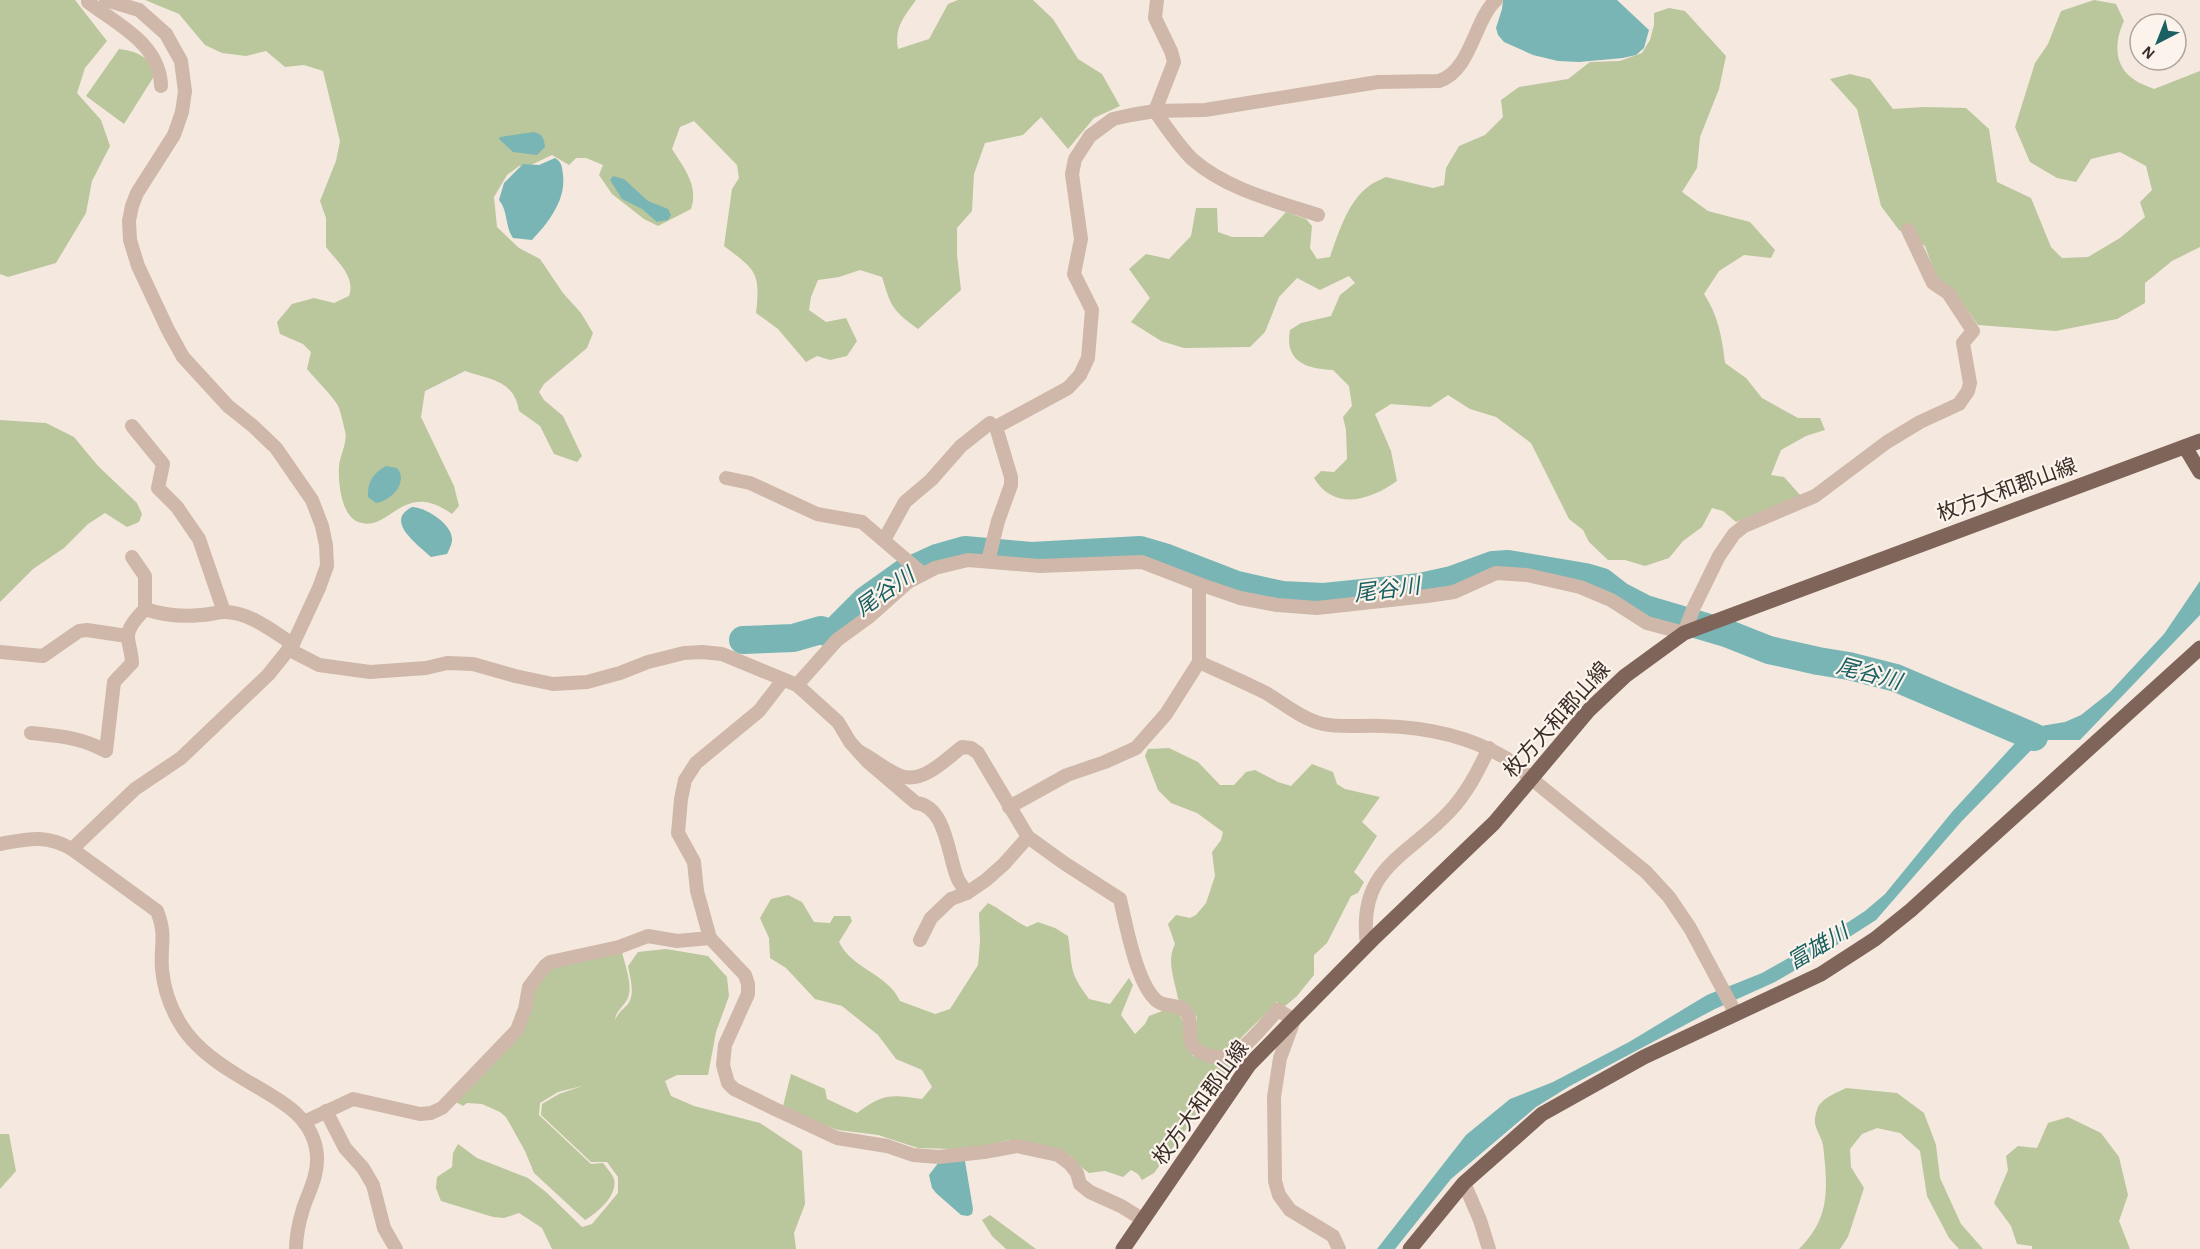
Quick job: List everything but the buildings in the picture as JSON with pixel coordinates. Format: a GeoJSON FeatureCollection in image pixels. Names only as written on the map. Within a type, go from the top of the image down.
{"type":"FeatureCollection","features":[{"type":"Feature","properties":{"kind":"main road","name":"枚方大和郡山線"},"geometry":{"type":"LineString","coordinates":[[1123,1249],[1249,1065],[1367,945],[1494,823],[1589,710],[1625,676],[1684,633],[2200,441]]}},
{"type":"Feature","properties":{"kind":"main road"},"geometry":{"type":"LineString","coordinates":[[2185,447],[2200,471]]}},
{"type":"Feature","properties":{"kind":"main road"},"geometry":{"type":"LineString","coordinates":[[1410,1249],[1464,1183],[1542,1114],[1644,1057],[1821,974],[1875,939],[1911,910],[2200,648]]}},
{"type":"Feature","properties":{"kind":"street"},"geometry":{"type":"LineString","coordinates":[[88,0],[141,41],[154,58],[161,73],[162,86]]}},
{"type":"Feature","properties":{"kind":"street"},"geometry":{"type":"LineString","coordinates":[[72,849],[135,789],[181,758],[268,675],[290,646],[319,588],[327,566],[322,526],[312,500],[276,448],[228,406],[183,357],[138,266],[130,240],[129,221],[132,206],[174,135],[182,112],[185,91],[181,62],[166,34],[139,10],[106,0]]}},
{"type":"Feature","properties":{"kind":"street"},"geometry":{"type":"LineString","coordinates":[[1155,111],[1174,62],[1172,51],[1155,18],[1157,0]]}},
{"type":"Feature","properties":{"kind":"street"},"geometry":{"type":"LineString","coordinates":[[988,561],[998,521],[1011,485],[1011,477],[996,427],[1068,388],[1080,375],[1088,358],[1092,310],[1074,274],[1081,239],[1072,174],[1075,159],[1090,135],[1113,119],[1155,111],[1205,110],[1378,82],[1439,81],[1453,72],[1468,51],[1487,8],[1496,0]]}},
{"type":"Feature","properties":{"kind":"street"},"geometry":{"type":"LineString","coordinates":[[1155,111],[1191,158],[1210,172],[1251,193],[1318,215]]}},
{"type":"Feature","properties":{"kind":"street"},"geometry":{"type":"LineString","coordinates":[[797,685],[837,640],[870,616],[908,582],[935,568],[968,560],[1040,566],[1142,561],[1199,584],[1250,600],[1317,608],[1427,597],[1454,592],[1496,573],[1527,575],[1580,587],[1611,600],[1647,623],[1684,633],[1719,556],[1734,534],[1744,526],[1815,496],[1887,442],[1920,422],[1959,404],[1968,392],[1970,383],[1963,343],[1973,331],[1948,293],[1933,283],[1908,230]]}},
{"type":"Feature","properties":{"kind":"street"},"geometry":{"type":"LineString","coordinates":[[884,540],[905,502],[931,480],[961,446],[990,423]]}},
{"type":"Feature","properties":{"kind":"street"},"geometry":{"type":"LineString","coordinates":[[132,426],[164,464],[158,488],[177,507],[199,539],[224,612]]}},
{"type":"Feature","properties":{"kind":"street"},"geometry":{"type":"LineString","coordinates":[[726,477],[750,483],[817,514],[862,522],[923,574]]}},
{"type":"Feature","properties":{"kind":"street"},"geometry":{"type":"LineString","coordinates":[[31,733],[88,741],[106,751],[114,682],[132,663],[127,636],[133,622],[145,609],[145,576],[132,557]]}},
{"type":"Feature","properties":{"kind":"street"},"geometry":{"type":"LineString","coordinates":[[1009,807],[1066,775],[1137,748],[1166,714],[1199,662],[1199,584]]}},
{"type":"Feature","properties":{"kind":"street"},"geometry":{"type":"LineString","coordinates":[[145,609],[160,614],[200,615],[224,612],[238,614],[256,621],[320,665],[360,670],[426,668],[447,663],[473,664],[553,684],[587,682],[684,653],[722,654],[797,685],[838,722],[850,742],[868,762],[915,802],[923,803],[941,820],[957,880],[968,893]]}},
{"type":"Feature","properties":{"kind":"street"},"geometry":{"type":"LineString","coordinates":[[0,652],[43,656],[79,631],[87,630],[127,636]]}},
{"type":"Feature","properties":{"kind":"street"},"geometry":{"type":"LineString","coordinates":[[1199,662],[1264,692],[1302,715],[1322,723],[1431,730],[1489,748],[1532,777],[1647,872],[1669,897],[1690,928],[1736,1014]]}},
{"type":"Feature","properties":{"kind":"street"},"geometry":{"type":"LineString","coordinates":[[783,680],[759,711],[696,763],[685,780],[678,824],[678,833],[694,862],[697,891],[710,938],[745,975],[748,984],[748,994],[725,1045],[723,1065],[728,1083],[734,1089],[837,1138],[887,1146],[913,1155],[939,1157],[1017,1146],[1058,1155],[1071,1164],[1080,1184],[1090,1192],[1121,1206],[1142,1219]]}},
{"type":"Feature","properties":{"kind":"street"},"geometry":{"type":"LineString","coordinates":[[860,752],[902,776],[913,778],[922,776],[962,747],[971,748],[978,753],[1028,837],[1120,899],[1142,976],[1154,999],[1165,1006],[1177,1006],[1185,1010],[1189,1018],[1194,1047],[1204,1054],[1221,1059],[1236,1053],[1278,1010],[1294,1020],[1280,1058],[1274,1097],[1275,1181],[1279,1195],[1290,1210],[1333,1236],[1339,1249]]}},
{"type":"Feature","properties":{"kind":"street"},"geometry":{"type":"LineString","coordinates":[[1367,945],[1365,924],[1368,899],[1376,882],[1403,851],[1450,811],[1476,776],[1489,748]]}},
{"type":"Feature","properties":{"kind":"street"},"geometry":{"type":"LineString","coordinates":[[0,844],[34,837],[58,841],[157,911],[164,939],[162,967],[164,987],[170,1006],[185,1031],[213,1059],[280,1099],[304,1122],[313,1138],[317,1156],[315,1178],[299,1225],[296,1249]]}},
{"type":"Feature","properties":{"kind":"street"},"geometry":{"type":"LineString","coordinates":[[920,940],[931,918],[951,899],[968,893],[1004,864],[1028,837]]}},
{"type":"Feature","properties":{"kind":"street"},"geometry":{"type":"LineString","coordinates":[[304,1122],[353,1099],[420,1114],[431,1113],[442,1108],[517,1030],[525,1009],[529,987],[550,962],[620,947],[648,936],[677,941],[710,938]]}},
{"type":"Feature","properties":{"kind":"street"},"geometry":{"type":"LineString","coordinates":[[326,1111],[345,1148],[363,1168],[373,1185],[384,1228],[396,1249]]}},
{"type":"Feature","properties":{"kind":"street"},"geometry":{"type":"LineString","coordinates":[[1464,1183],[1480,1220],[1489,1249]]}},
{"type":"Feature","properties":{"kind":"green space"},"geometry":{"type":"Polygon","coordinates":[[[0,0],[75,0],[107,41],[85,68],[77,93],[101,120],[110,146],[92,181],[86,213],[56,263],[8,277],[0,274],[0,0]]]}},
{"type":"Feature","properties":{"kind":"green space"},"geometry":{"type":"Polygon","coordinates":[[[145,0],[916,0],[899,28],[898,49],[929,39],[948,4],[958,0],[1033,0],[1053,19],[1078,59],[1102,74],[1120,106],[1094,118],[1068,149],[1041,117],[1023,135],[985,143],[974,174],[972,211],[957,228],[961,290],[918,329],[894,308],[882,277],[860,270],[839,277],[818,280],[811,297],[809,310],[826,322],[846,318],[857,341],[847,356],[830,360],[817,356],[806,362],[778,329],[756,313],[757,288],[754,273],[724,246],[732,189],[739,178],[737,165],[694,121],[680,127],[672,149],[692,185],[691,209],[658,226],[644,219],[612,194],[599,175],[603,165],[586,158],[576,158],[569,165],[552,155],[531,165],[519,166],[507,175],[494,197],[497,227],[519,248],[540,259],[563,293],[581,313],[593,333],[587,348],[544,384],[539,392],[544,400],[563,416],[582,456],[577,462],[554,454],[540,426],[519,411],[507,387],[492,379],[465,371],[425,391],[421,417],[454,486],[459,506],[452,514],[435,504],[420,502],[408,504],[368,524],[351,517],[344,504],[339,480],[339,466],[346,435],[337,404],[307,369],[311,352],[303,344],[280,334],[277,322],[292,304],[314,298],[334,303],[349,296],[348,276],[326,247],[326,218],[320,201],[336,161],[340,141],[323,71],[304,65],[285,67],[266,51],[246,56],[222,53],[205,45],[179,14],[145,0]]]}},
{"type":"Feature","properties":{"kind":"green space"},"geometry":{"type":"Polygon","coordinates":[[[2094,0],[2116,4],[2124,21],[2119,36],[2119,59],[2121,66],[2134,80],[2154,89],[2200,71],[2200,247],[2172,261],[2145,283],[2145,303],[2117,319],[2056,331],[1978,325],[1954,291],[1937,279],[1925,246],[1899,230],[1881,206],[1857,109],[1830,79],[1850,74],[1870,79],[1893,109],[1966,108],[1989,129],[1997,182],[2031,198],[2051,247],[2062,258],[2088,257],[2120,238],[2145,217],[2140,202],[2152,190],[2146,166],[2120,152],[2091,159],[2076,182],[2057,178],[2030,162],[2015,127],[2035,63],[2048,44],[2061,11],[2094,0]]]}},
{"type":"Feature","properties":{"kind":"green space"},"geometry":{"type":"Polygon","coordinates":[[[1669,8],[1685,11],[1726,56],[1719,89],[1700,137],[1697,168],[1682,192],[1708,211],[1750,222],[1775,250],[1771,258],[1744,255],[1719,271],[1704,294],[1719,327],[1725,363],[1746,378],[1762,398],[1798,418],[1820,418],[1825,430],[1806,436],[1781,450],[1771,475],[1784,477],[1801,496],[1736,522],[1723,511],[1712,508],[1702,527],[1683,541],[1669,558],[1645,566],[1625,560],[1608,560],[1589,542],[1583,530],[1569,519],[1531,443],[1496,417],[1470,409],[1448,395],[1430,407],[1391,404],[1375,414],[1391,451],[1397,481],[1387,488],[1364,497],[1342,499],[1322,489],[1314,478],[1321,471],[1334,472],[1347,459],[1343,417],[1352,406],[1349,386],[1333,370],[1314,368],[1300,362],[1294,356],[1289,341],[1290,330],[1301,323],[1331,316],[1340,295],[1355,283],[1349,276],[1320,290],[1297,278],[1279,297],[1265,332],[1250,347],[1184,348],[1161,341],[1131,322],[1150,298],[1129,269],[1146,254],[1169,259],[1191,236],[1196,208],[1217,208],[1218,232],[1232,237],[1263,237],[1286,212],[1306,219],[1312,226],[1310,248],[1317,259],[1330,257],[1340,228],[1355,200],[1371,185],[1386,177],[1433,188],[1444,185],[1446,168],[1459,146],[1485,135],[1503,117],[1501,100],[1519,87],[1568,79],[1590,62],[1620,61],[1642,53],[1650,40],[1654,13],[1669,8]]]}},
{"type":"Feature","properties":{"kind":"green space"},"geometry":{"type":"Polygon","coordinates":[[[119,49],[141,55],[156,73],[124,124],[86,96],[119,49]]]}},
{"type":"Feature","properties":{"kind":"green space"},"geometry":{"type":"Polygon","coordinates":[[[0,420],[46,423],[74,437],[98,466],[137,503],[142,514],[139,522],[127,527],[105,513],[88,524],[64,548],[33,569],[0,602],[0,420]]]}},
{"type":"Feature","properties":{"kind":"green space"},"geometry":{"type":"Polygon","coordinates":[[[1169,748],[1198,762],[1220,785],[1234,785],[1246,772],[1255,770],[1291,786],[1312,764],[1333,772],[1337,784],[1345,789],[1380,797],[1362,822],[1377,836],[1354,872],[1364,882],[1358,893],[1351,896],[1327,943],[1314,955],[1314,975],[1297,996],[1284,1007],[1277,1002],[1232,1047],[1220,1051],[1200,1046],[1195,1034],[1197,1017],[1187,1005],[1178,999],[1171,964],[1175,944],[1168,924],[1176,915],[1190,918],[1196,915],[1206,903],[1215,876],[1212,852],[1221,840],[1223,832],[1197,813],[1171,803],[1158,790],[1145,756],[1148,749],[1169,748]]]}},
{"type":"Feature","properties":{"kind":"green space"},"geometry":{"type":"Polygon","coordinates":[[[788,895],[802,902],[814,922],[830,923],[834,916],[850,916],[852,921],[839,942],[845,951],[852,959],[887,984],[900,1001],[935,1014],[950,1009],[978,965],[979,913],[988,903],[1027,927],[1038,922],[1055,928],[1068,936],[1073,971],[1089,999],[1110,1004],[1129,978],[1133,985],[1121,1015],[1135,1034],[1149,1016],[1165,1010],[1178,1012],[1185,1026],[1186,1045],[1193,1056],[1233,1065],[1154,1173],[1142,1180],[1131,1170],[1123,1177],[1105,1171],[1089,1173],[1071,1156],[1040,1144],[1009,1140],[984,1146],[953,1149],[918,1148],[878,1135],[838,1130],[805,1118],[783,1106],[791,1074],[825,1089],[827,1099],[857,1113],[873,1102],[887,1097],[902,1096],[922,1099],[932,1087],[922,1070],[896,1059],[878,1035],[842,1006],[815,999],[786,968],[770,958],[769,938],[760,918],[771,899],[788,895]]]}},
{"type":"Feature","properties":{"kind":"green space"},"geometry":{"type":"Polygon","coordinates":[[[666,949],[708,956],[727,977],[729,996],[716,1032],[708,1075],[677,1075],[665,1081],[671,1096],[694,1106],[760,1123],[802,1151],[805,1204],[794,1233],[796,1249],[552,1249],[542,1228],[519,1213],[504,1218],[493,1217],[441,1201],[436,1188],[437,1177],[452,1167],[453,1153],[458,1144],[477,1158],[528,1178],[582,1227],[592,1224],[618,1193],[618,1177],[607,1162],[591,1162],[541,1115],[542,1104],[559,1094],[582,1086],[558,1092],[540,1103],[539,1115],[591,1164],[603,1163],[614,1179],[610,1198],[585,1220],[534,1173],[506,1117],[482,1104],[467,1103],[463,1106],[456,1102],[486,1068],[534,994],[538,982],[552,968],[622,952],[630,989],[627,1000],[615,1020],[630,1001],[632,986],[628,966],[638,952],[666,949]]]}},
{"type":"Feature","properties":{"kind":"green space"},"geometry":{"type":"Polygon","coordinates":[[[1846,1088],[1897,1093],[1924,1113],[1936,1145],[1940,1178],[1961,1224],[1983,1249],[1959,1249],[1949,1238],[1927,1196],[1920,1151],[1900,1133],[1877,1128],[1862,1134],[1850,1149],[1851,1167],[1864,1188],[1848,1237],[1840,1249],[1799,1249],[1814,1230],[1825,1200],[1825,1164],[1823,1144],[1815,1123],[1817,1110],[1825,1100],[1846,1088]]]}},
{"type":"Feature","properties":{"kind":"green space"},"geometry":{"type":"Polygon","coordinates":[[[2068,1117],[2101,1133],[2119,1157],[2128,1195],[2119,1221],[2130,1249],[2032,1249],[2032,1246],[2017,1244],[2011,1226],[1994,1203],[2008,1170],[2006,1156],[2018,1146],[2037,1148],[2048,1123],[2068,1117]]]}},
{"type":"Feature","properties":{"kind":"green space"},"geometry":{"type":"Polygon","coordinates":[[[0,1134],[9,1134],[16,1171],[0,1189],[0,1134]]]}},
{"type":"Feature","properties":{"kind":"green space"},"geometry":{"type":"Polygon","coordinates":[[[990,1215],[1036,1249],[1006,1249],[992,1236],[982,1220],[990,1215]]]}},
{"type":"Feature","properties":{"kind":"water"},"geometry":{"type":"Polygon","coordinates":[[[1503,0],[1617,0],[1649,30],[1644,48],[1636,55],[1579,62],[1558,61],[1533,55],[1504,42],[1496,28],[1503,0]]]}},
{"type":"Feature","properties":{"kind":"water"},"geometry":{"type":"Polygon","coordinates":[[[534,132],[542,137],[545,147],[537,155],[513,152],[499,139],[500,137],[534,132]]]}},
{"type":"Feature","properties":{"kind":"water"},"geometry":{"type":"Polygon","coordinates":[[[555,158],[561,165],[563,184],[555,210],[532,240],[513,238],[499,200],[504,183],[523,164],[539,165],[555,158]]]}},
{"type":"Feature","properties":{"kind":"water"},"geometry":{"type":"Polygon","coordinates":[[[613,176],[624,179],[648,201],[668,209],[671,215],[668,220],[657,222],[642,209],[622,199],[610,180],[613,176]]]}},
{"type":"Feature","properties":{"kind":"water"},"geometry":{"type":"Polygon","coordinates":[[[386,466],[397,468],[400,473],[400,485],[387,499],[376,503],[368,497],[370,482],[374,475],[386,466]]]}},
{"type":"Feature","properties":{"kind":"water"},"geometry":{"type":"Polygon","coordinates":[[[412,507],[431,513],[448,528],[452,540],[447,554],[431,557],[411,539],[402,526],[401,519],[404,513],[412,507]]]}},
{"type":"Feature","properties":{"kind":"water","name":"富雄川"},"geometry":{"type":"Polygon","coordinates":[[[2200,581],[2200,615],[2080,740],[2041,740],[1961,822],[1876,920],[1775,982],[1715,1009],[1570,1086],[1536,1107],[1451,1179],[1395,1249],[1377,1249],[1466,1135],[1510,1099],[1553,1082],[1629,1042],[1707,995],[1762,973],[1827,936],[1865,911],[1885,894],[1952,812],[2029,728],[2065,722],[2081,715],[2110,692],[2164,634],[2200,581]]]}},
{"type":"Feature","properties":{"kind":"water"},"geometry":{"type":"Polygon","coordinates":[[[965,1161],[973,1209],[972,1214],[968,1216],[961,1215],[936,1193],[932,1188],[929,1175],[939,1162],[965,1161]]]}},
{"type":"Feature","properties":{"kind":"waterway","name":"尾谷川"},"geometry":{"type":"LineString","coordinates":[[743,640],[793,638],[821,630],[832,634],[866,600],[904,573],[937,558],[965,550],[1031,556],[1140,550],[1237,585],[1282,595],[1324,597],[1420,587],[1452,580],[1493,565],[1508,564],[1585,577],[1602,582],[1620,596],[1645,609],[1726,633],[1769,650],[1896,678],[2034,737]]}}]}
